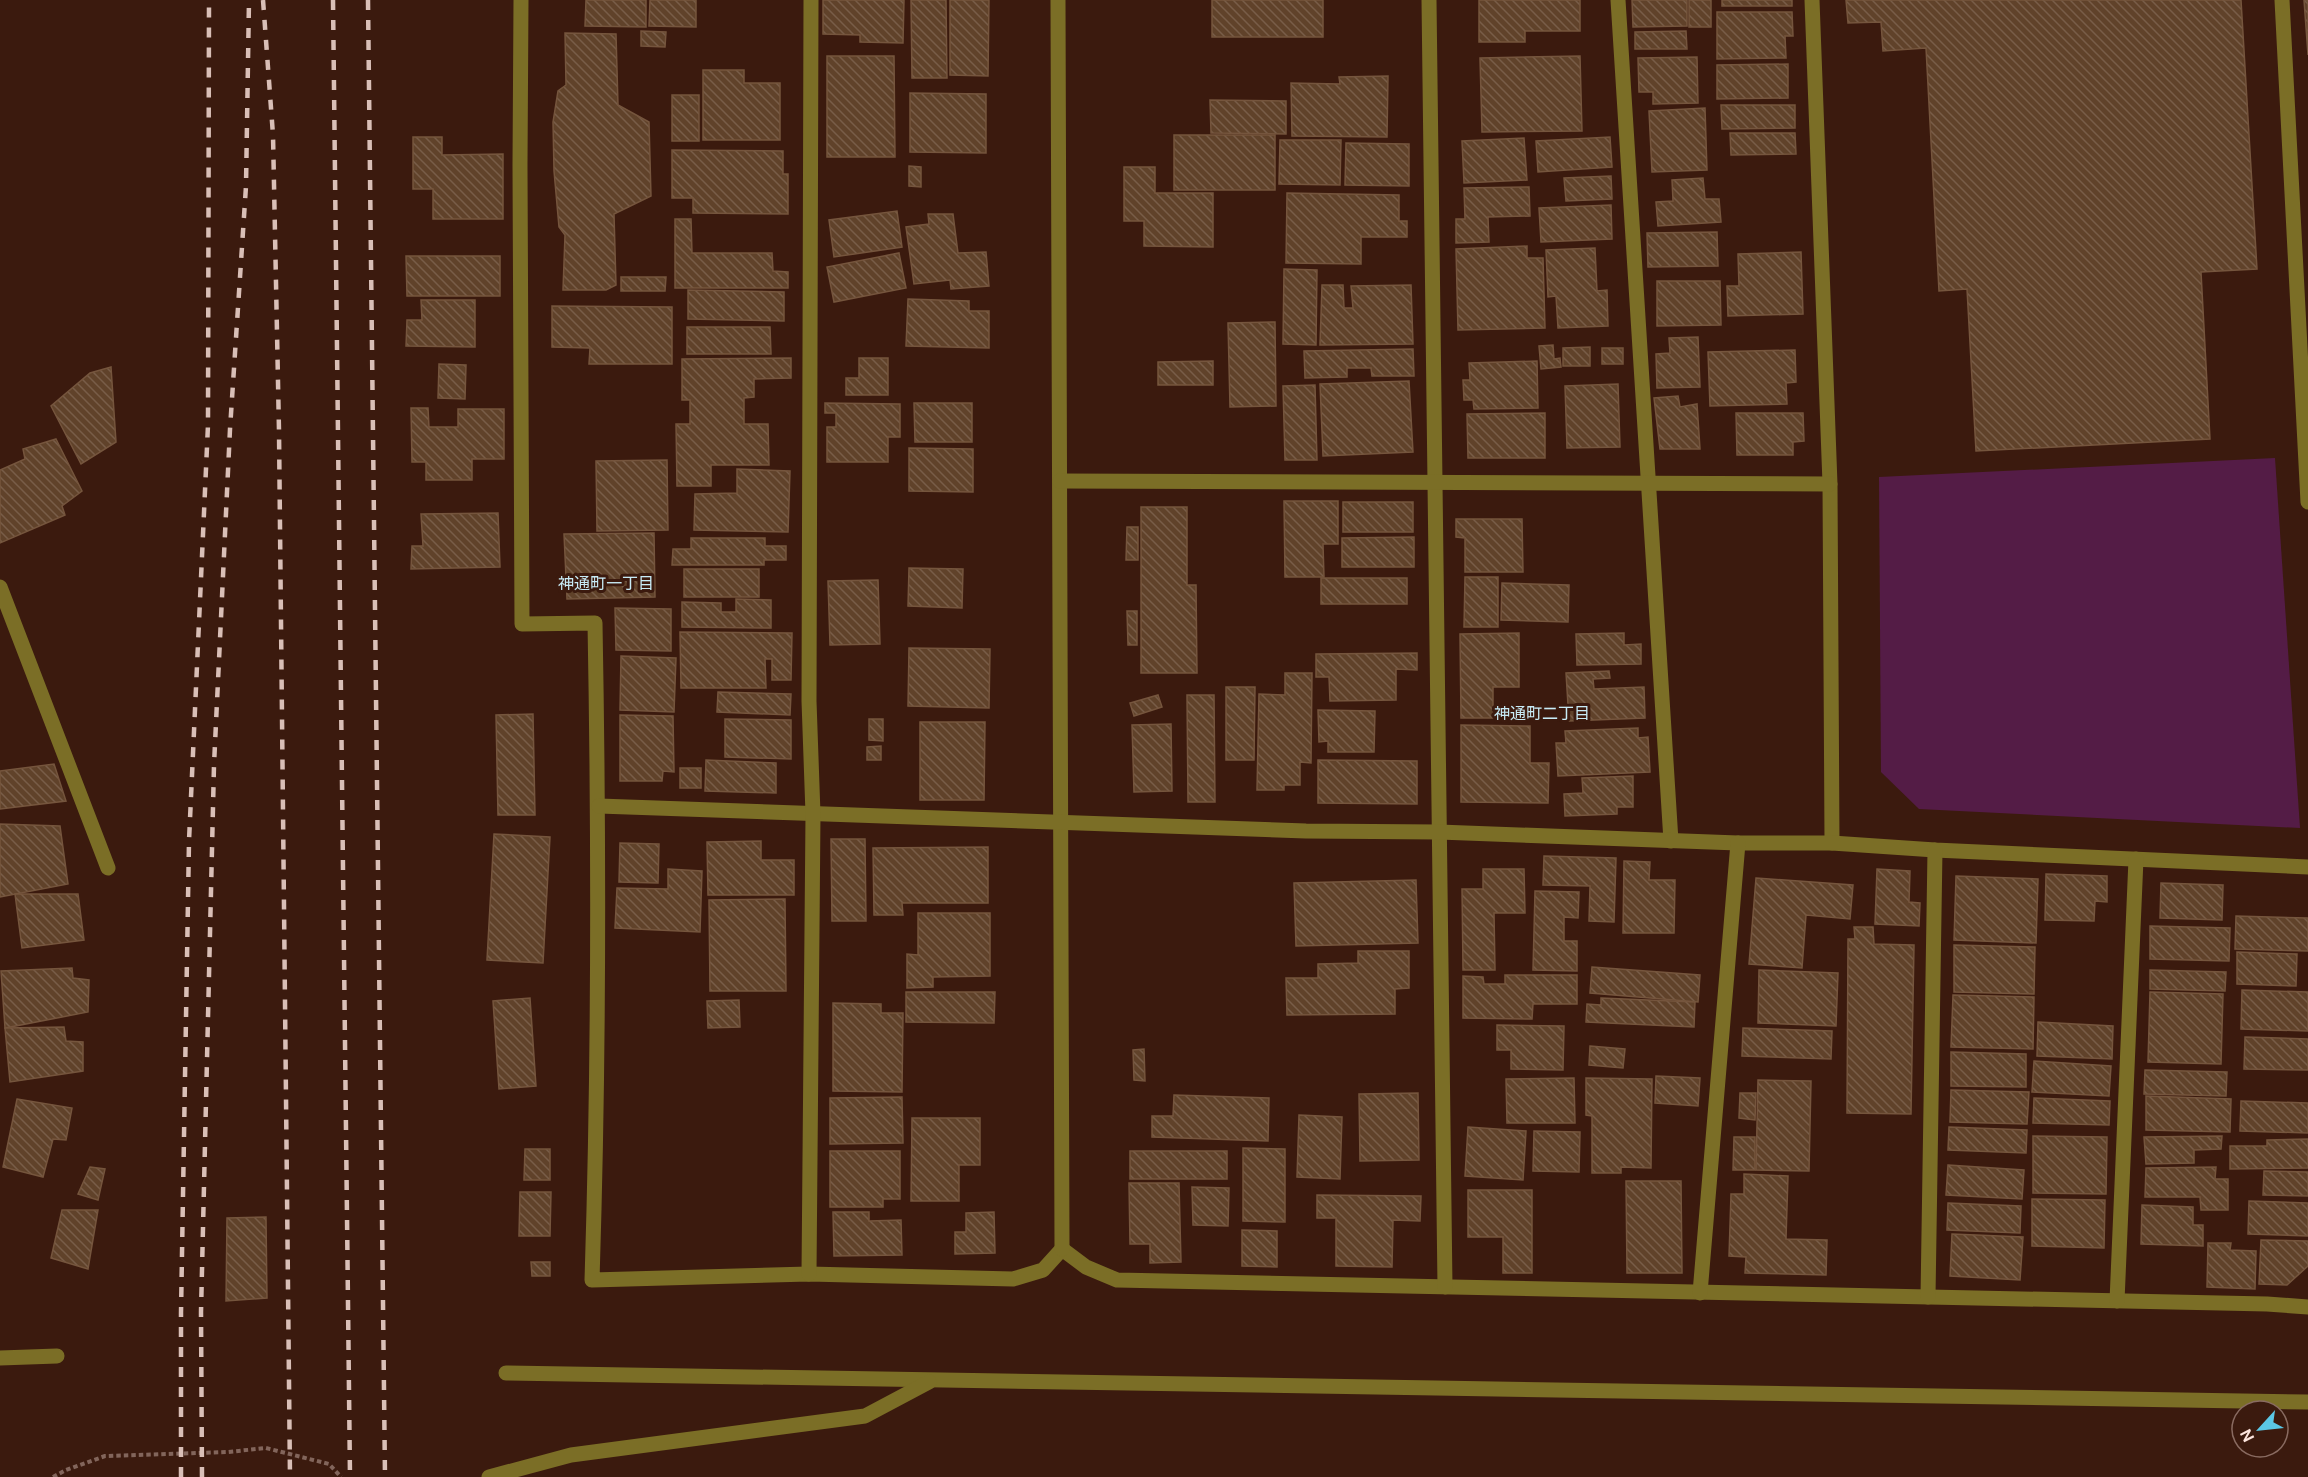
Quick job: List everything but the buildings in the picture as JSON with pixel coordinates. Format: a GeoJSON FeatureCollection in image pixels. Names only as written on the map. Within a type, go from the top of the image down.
{"type":"FeatureCollection","features":[{"type":"Feature","properties":{"kind":"street"},"geometry":{"type":"LineString","coordinates":[[521,0],[522,624],[595,623],[599,806],[597,1099],[592,1280],[809,1274],[1013,1279],[1043,1270],[1062,1249],[1058,0]]}},
{"type":"Feature","properties":{"kind":"street"},"geometry":{"type":"LineString","coordinates":[[809,1274],[813,814],[809,701],[811,0]]}},
{"type":"Feature","properties":{"kind":"street"},"geometry":{"type":"LineString","coordinates":[[1428,0],[1445,1287]]}},
{"type":"Feature","properties":{"kind":"street"},"geometry":{"type":"LineString","coordinates":[[1618,0],[1671,840]]}},
{"type":"Feature","properties":{"kind":"street"},"geometry":{"type":"LineString","coordinates":[[1812,0],[1830,484],[1832,843]]}},
{"type":"Feature","properties":{"kind":"street"},"geometry":{"type":"LineString","coordinates":[[2282,0],[2306,427],[2308,502]]}},
{"type":"Feature","properties":{"kind":"street"},"geometry":{"type":"LineString","coordinates":[[1060,481],[1830,484]]}},
{"type":"Feature","properties":{"kind":"street"},"geometry":{"type":"LineString","coordinates":[[0,587],[108,868]]}},
{"type":"Feature","properties":{"kind":"street"},"geometry":{"type":"LineString","coordinates":[[599,806],[1306,831],[1439,832],[1738,843],[1832,843],[1935,850],[2308,867]]}},
{"type":"Feature","properties":{"kind":"street"},"geometry":{"type":"LineString","coordinates":[[1700,1293],[1738,843]]}},
{"type":"Feature","properties":{"kind":"street"},"geometry":{"type":"LineString","coordinates":[[1928,1297],[1935,850]]}},
{"type":"Feature","properties":{"kind":"street"},"geometry":{"type":"LineString","coordinates":[[2117,1301],[2136,859]]}},
{"type":"Feature","properties":{"kind":"street"},"geometry":{"type":"LineString","coordinates":[[1062,1249],[1086,1268],[1117,1280],[2267,1304],[2308,1307]]}},
{"type":"Feature","properties":{"kind":"street"},"geometry":{"type":"LineString","coordinates":[[0,1358],[57,1356]]}},
{"type":"Feature","properties":{"kind":"street"},"geometry":{"type":"LineString","coordinates":[[506,1373],[2308,1402]]}},
{"type":"Feature","properties":{"kind":"street"},"geometry":{"type":"LineString","coordinates":[[489,1477],[571,1455],[865,1416],[932,1380]]}},
{"type":"Feature","properties":{"kind":"path"},"geometry":{"type":"LineString","coordinates":[[53,1477],[105,1456],[228,1452],[266,1448],[329,1464],[341,1477]]}},
{"type":"Feature","properties":{"kind":"shaded area"},"geometry":{"type":"Polygon","coordinates":[[[2275,458],[2300,828],[1919,809],[1881,772],[1879,477],[2275,458]]]}},
{"type":"Feature","properties":{"kind":"railway"},"geometry":{"type":"LineString","coordinates":[[181,1477],[181,1313],[189,841],[208,425],[209,0]]}},
{"type":"Feature","properties":{"kind":"railway"},"geometry":{"type":"LineString","coordinates":[[202,1477],[201,1312],[214,765],[230,429],[246,186],[249,0]]}},
{"type":"Feature","properties":{"kind":"railway"},"geometry":{"type":"LineString","coordinates":[[263,0],[273,135],[279,431],[290,1477]]}},
{"type":"Feature","properties":{"kind":"railway"},"geometry":{"type":"LineString","coordinates":[[333,0],[350,1477]]}},
{"type":"Feature","properties":{"kind":"railway"},"geometry":{"type":"LineString","coordinates":[[368,0],[385,1477]]}},
{"type":"Feature","properties":{"kind":"district","name":"神通町一丁目"},"geometry":{"type":"Point","coordinates":[606,583]}},
{"type":"Feature","properties":{"kind":"district","name":"神通町二丁目"},"geometry":{"type":"Point","coordinates":[1542,713]}}]}
